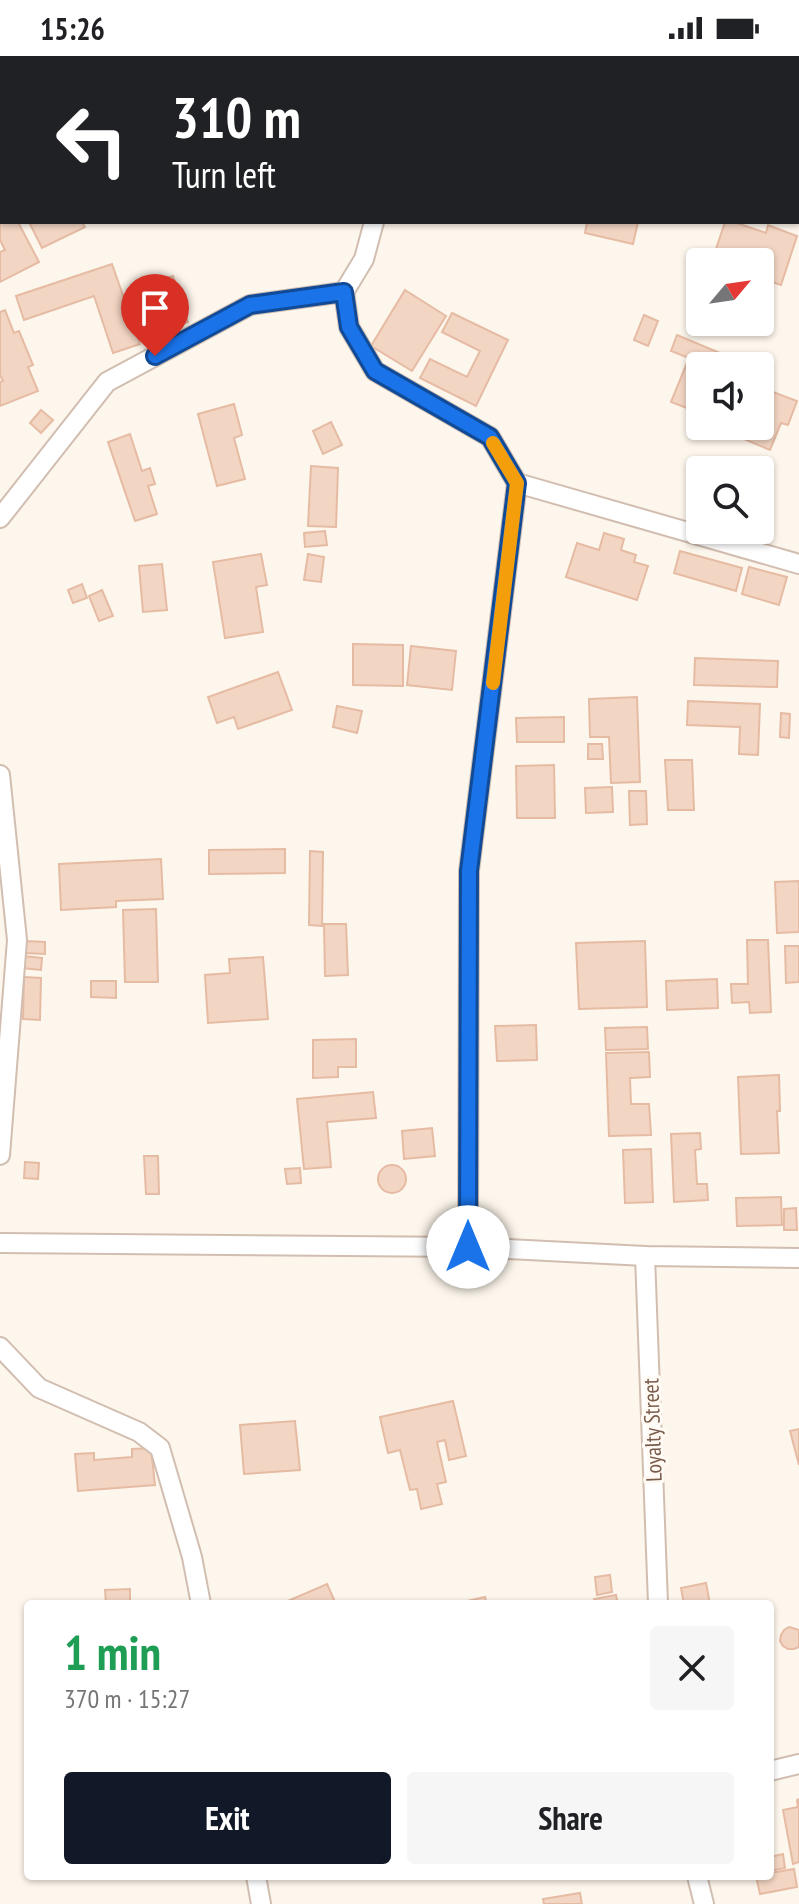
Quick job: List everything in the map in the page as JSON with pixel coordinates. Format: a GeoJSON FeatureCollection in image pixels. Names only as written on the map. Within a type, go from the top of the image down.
{"type":"FeatureCollection","features":[{"type":"Feature","properties":{"kind":"street"},"geometry":{"type":"LineString","coordinates":[[373,224],[364,259],[344,292],[349,327],[375,371],[490,437],[517,483],[469,871],[468,1247]]}},
{"type":"Feature","properties":{"kind":"street"},"geometry":{"type":"LineString","coordinates":[[0,518],[107,382],[250,305],[344,292]]}},
{"type":"Feature","properties":{"kind":"street"},"geometry":{"type":"LineString","coordinates":[[517,483],[799,564]]}},
{"type":"Feature","properties":{"kind":"street"},"geometry":{"type":"LineString","coordinates":[[0,775],[17,940],[0,1155]]}},
{"type":"Feature","properties":{"kind":"street"},"geometry":{"type":"LineString","coordinates":[[0,1243],[468,1247],[645,1256],[799,1258]]}},
{"type":"Feature","properties":{"kind":"street","name":"Loyalty Street"},"geometry":{"type":"LineString","coordinates":[[645,1256],[658,1600]]}},
{"type":"Feature","properties":{"kind":"street"},"geometry":{"type":"LineString","coordinates":[[0,1347],[39,1388],[139,1432],[160,1448],[192,1557],[200,1600]]}},
{"type":"Feature","properties":{"kind":"street"},"geometry":{"type":"LineString","coordinates":[[774,1770],[799,1764]]}},
{"type":"Feature","properties":{"kind":"street"},"geometry":{"type":"LineString","coordinates":[[257,1880],[261,1904]]}},
{"type":"Feature","properties":{"kind":"street"},"geometry":{"type":"LineString","coordinates":[[698,1880],[704,1904]]}},
{"type":"Feature","properties":{"kind":"building"},"geometry":{"type":"Polygon","coordinates":[[[0,224],[19,224],[39,262],[0,282],[0,252],[5,250],[0,240],[0,224]]]}},
{"type":"Feature","properties":{"kind":"building"},"geometry":{"type":"Polygon","coordinates":[[[30,224],[83,224],[85,227],[42,248],[30,224]]]}},
{"type":"Feature","properties":{"kind":"building"},"geometry":{"type":"Polygon","coordinates":[[[587,224],[638,224],[633,244],[585,233],[587,224]]]}},
{"type":"Feature","properties":{"kind":"building"},"geometry":{"type":"Polygon","coordinates":[[[724,224],[740,224],[766,233],[768,225],[797,236],[781,285],[774,283],[774,248],[716,248],[724,224]]]}},
{"type":"Feature","properties":{"kind":"building"},"geometry":{"type":"Polygon","coordinates":[[[112,264],[140,344],[113,353],[94,296],[24,320],[16,296],[112,264]]]}},
{"type":"Feature","properties":{"kind":"building"},"geometry":{"type":"Polygon","coordinates":[[[173,276],[188,322],[153,334],[137,288],[173,276]]]}},
{"type":"Feature","properties":{"kind":"building"},"geometry":{"type":"Polygon","coordinates":[[[405,290],[446,316],[412,371],[371,346],[405,290]]]}},
{"type":"Feature","properties":{"kind":"building"},"geometry":{"type":"Polygon","coordinates":[[[5,310],[14,333],[19,331],[33,365],[28,367],[38,391],[0,406],[0,382],[3,381],[0,375],[0,312],[5,310]]]}},
{"type":"Feature","properties":{"kind":"building"},"geometry":{"type":"Polygon","coordinates":[[[452,313],[508,340],[476,406],[420,378],[430,359],[467,377],[480,351],[442,332],[452,313]]]}},
{"type":"Feature","properties":{"kind":"building"},"geometry":{"type":"Polygon","coordinates":[[[644,315],[658,321],[648,346],[634,340],[644,315]]]}},
{"type":"Feature","properties":{"kind":"building"},"geometry":{"type":"Polygon","coordinates":[[[677,335],[718,352],[686,352],[686,357],[671,351],[677,335]]]}},
{"type":"Feature","properties":{"kind":"building"},"geometry":{"type":"Polygon","coordinates":[[[686,365],[686,408],[671,402],[686,365]]]}},
{"type":"Feature","properties":{"kind":"building"},"geometry":{"type":"Polygon","coordinates":[[[774,392],[797,401],[788,425],[781,423],[770,450],[746,440],[774,440],[774,392]]]}},
{"type":"Feature","properties":{"kind":"building"},"geometry":{"type":"Polygon","coordinates":[[[234,404],[242,435],[234,438],[245,479],[217,486],[198,414],[234,404]]]}},
{"type":"Feature","properties":{"kind":"building"},"geometry":{"type":"Polygon","coordinates":[[[41,410],[53,420],[41,433],[30,423],[41,410]]]}},
{"type":"Feature","properties":{"kind":"building"},"geometry":{"type":"Polygon","coordinates":[[[331,422],[342,445],[323,454],[313,431],[331,422]]]}},
{"type":"Feature","properties":{"kind":"building"},"geometry":{"type":"Polygon","coordinates":[[[130,434],[142,471],[150,468],[155,484],[148,486],[157,514],[135,521],[108,442],[130,434]]]}},
{"type":"Feature","properties":{"kind":"building"},"geometry":{"type":"Polygon","coordinates":[[[311,466],[338,468],[336,527],[308,526],[311,466]]]}},
{"type":"Feature","properties":{"kind":"building"},"geometry":{"type":"Polygon","coordinates":[[[325,531],[327,545],[305,547],[304,533],[325,531]]]}},
{"type":"Feature","properties":{"kind":"building"},"geometry":{"type":"Polygon","coordinates":[[[604,533],[624,539],[621,550],[636,555],[634,562],[648,566],[637,600],[566,577],[577,543],[599,550],[604,533]]]}},
{"type":"Feature","properties":{"kind":"building"},"geometry":{"type":"Polygon","coordinates":[[[680,551],[742,568],[736,591],[674,573],[680,551]]]}},
{"type":"Feature","properties":{"kind":"building"},"geometry":{"type":"Polygon","coordinates":[[[261,554],[267,585],[256,587],[263,632],[225,638],[213,562],[261,554]]]}},
{"type":"Feature","properties":{"kind":"building"},"geometry":{"type":"Polygon","coordinates":[[[308,554],[324,557],[321,582],[304,580],[308,554]]]}},
{"type":"Feature","properties":{"kind":"building"},"geometry":{"type":"Polygon","coordinates":[[[162,564],[167,610],[143,612],[139,566],[162,564]]]}},
{"type":"Feature","properties":{"kind":"building"},"geometry":{"type":"Polygon","coordinates":[[[749,567],[787,577],[779,605],[742,594],[749,567]]]}},
{"type":"Feature","properties":{"kind":"building"},"geometry":{"type":"Polygon","coordinates":[[[82,584],[87,598],[73,603],[68,590],[82,584]]]}},
{"type":"Feature","properties":{"kind":"building"},"geometry":{"type":"Polygon","coordinates":[[[102,590],[113,616],[99,621],[89,596],[102,590]]]}},
{"type":"Feature","properties":{"kind":"building"},"geometry":{"type":"Polygon","coordinates":[[[353,644],[403,645],[403,686],[353,685],[353,644]]]}},
{"type":"Feature","properties":{"kind":"building"},"geometry":{"type":"Polygon","coordinates":[[[411,646],[456,651],[452,690],[407,685],[411,646]]]}},
{"type":"Feature","properties":{"kind":"building"},"geometry":{"type":"Polygon","coordinates":[[[695,658],[778,661],[777,687],[694,685],[695,658]]]}},
{"type":"Feature","properties":{"kind":"building"},"geometry":{"type":"Polygon","coordinates":[[[278,672],[292,710],[238,729],[234,717],[217,723],[208,697],[278,672]]]}},
{"type":"Feature","properties":{"kind":"building"},"geometry":{"type":"Polygon","coordinates":[[[637,697],[640,782],[611,783],[609,737],[590,737],[589,699],[637,697]]]}},
{"type":"Feature","properties":{"kind":"building"},"geometry":{"type":"Polygon","coordinates":[[[688,701],[760,704],[758,755],[739,754],[740,727],[687,725],[688,701]]]}},
{"type":"Feature","properties":{"kind":"building"},"geometry":{"type":"Polygon","coordinates":[[[337,706],[362,711],[357,733],[333,727],[337,706]]]}},
{"type":"Feature","properties":{"kind":"building"},"geometry":{"type":"Polygon","coordinates":[[[781,713],[790,714],[789,738],[780,737],[781,713]]]}},
{"type":"Feature","properties":{"kind":"building"},"geometry":{"type":"Polygon","coordinates":[[[564,717],[564,742],[517,742],[516,718],[564,717]]]}},
{"type":"Feature","properties":{"kind":"building"},"geometry":{"type":"Polygon","coordinates":[[[588,744],[602,744],[603,759],[588,759],[588,744]]]}},
{"type":"Feature","properties":{"kind":"building"},"geometry":{"type":"Polygon","coordinates":[[[665,760],[692,760],[694,810],[668,810],[665,760]]]}},
{"type":"Feature","properties":{"kind":"building"},"geometry":{"type":"Polygon","coordinates":[[[554,765],[555,818],[517,818],[516,766],[554,765]]]}},
{"type":"Feature","properties":{"kind":"building"},"geometry":{"type":"Polygon","coordinates":[[[612,787],[613,812],[586,813],[585,788],[612,787]]]}},
{"type":"Feature","properties":{"kind":"building"},"geometry":{"type":"Polygon","coordinates":[[[629,791],[646,791],[647,824],[630,825],[629,791]]]}},
{"type":"Feature","properties":{"kind":"building"},"geometry":{"type":"Polygon","coordinates":[[[285,849],[285,873],[209,874],[209,850],[285,849]]]}},
{"type":"Feature","properties":{"kind":"building"},"geometry":{"type":"Polygon","coordinates":[[[310,851],[323,852],[322,926],[309,925],[310,851]]]}},
{"type":"Feature","properties":{"kind":"building"},"geometry":{"type":"Polygon","coordinates":[[[161,859],[163,899],[116,901],[116,907],[61,910],[59,864],[161,859]]]}},
{"type":"Feature","properties":{"kind":"building"},"geometry":{"type":"Polygon","coordinates":[[[799,881],[799,932],[777,933],[775,882],[799,881]]]}},
{"type":"Feature","properties":{"kind":"building"},"geometry":{"type":"Polygon","coordinates":[[[156,909],[158,982],[125,982],[123,910],[156,909]]]}},
{"type":"Feature","properties":{"kind":"building"},"geometry":{"type":"Polygon","coordinates":[[[324,924],[346,924],[348,975],[325,976],[324,924]]]}},
{"type":"Feature","properties":{"kind":"building"},"geometry":{"type":"Polygon","coordinates":[[[747,940],[768,940],[771,1012],[750,1013],[749,1002],[732,1003],[731,984],[748,984],[747,940]]]}},
{"type":"Feature","properties":{"kind":"building"},"geometry":{"type":"Polygon","coordinates":[[[25,941],[45,942],[45,954],[24,953],[25,941]]]}},
{"type":"Feature","properties":{"kind":"building"},"geometry":{"type":"Polygon","coordinates":[[[645,941],[647,1007],[579,1009],[576,943],[645,941]]]}},
{"type":"Feature","properties":{"kind":"building"},"geometry":{"type":"Polygon","coordinates":[[[785,946],[799,946],[799,982],[786,983],[785,946]]]}},
{"type":"Feature","properties":{"kind":"building"},"geometry":{"type":"Polygon","coordinates":[[[23,956],[42,958],[41,970],[22,968],[23,956]]]}},
{"type":"Feature","properties":{"kind":"building"},"geometry":{"type":"Polygon","coordinates":[[[263,957],[268,1019],[208,1023],[205,975],[230,973],[229,959],[263,957]]]}},
{"type":"Feature","properties":{"kind":"building"},"geometry":{"type":"Polygon","coordinates":[[[24,977],[41,978],[40,1020],[23,1019],[24,977]]]}},
{"type":"Feature","properties":{"kind":"building"},"geometry":{"type":"Polygon","coordinates":[[[717,979],[718,1008],[667,1010],[666,981],[717,979]]]}},
{"type":"Feature","properties":{"kind":"building"},"geometry":{"type":"Polygon","coordinates":[[[91,981],[116,981],[116,998],[91,997],[91,981]]]}},
{"type":"Feature","properties":{"kind":"building"},"geometry":{"type":"Polygon","coordinates":[[[536,1025],[537,1060],[497,1061],[495,1026],[536,1025]]]}},
{"type":"Feature","properties":{"kind":"building"},"geometry":{"type":"Polygon","coordinates":[[[647,1027],[648,1049],[606,1050],[605,1028],[647,1027]]]}},
{"type":"Feature","properties":{"kind":"building"},"geometry":{"type":"Polygon","coordinates":[[[356,1039],[356,1067],[338,1067],[338,1077],[313,1078],[313,1040],[356,1039]]]}},
{"type":"Feature","properties":{"kind":"building"},"geometry":{"type":"Polygon","coordinates":[[[649,1052],[650,1077],[630,1078],[631,1104],[649,1104],[651,1135],[609,1136],[606,1053],[649,1052]]]}},
{"type":"Feature","properties":{"kind":"building"},"geometry":{"type":"Polygon","coordinates":[[[779,1075],[779,1153],[741,1154],[738,1077],[779,1075]]]}},
{"type":"Feature","properties":{"kind":"building"},"geometry":{"type":"Polygon","coordinates":[[[373,1092],[376,1118],[327,1122],[331,1167],[304,1169],[297,1099],[373,1092]]]}},
{"type":"Feature","properties":{"kind":"building"},"geometry":{"type":"Polygon","coordinates":[[[432,1128],[435,1156],[404,1159],[402,1131],[432,1128]]]}},
{"type":"Feature","properties":{"kind":"building"},"geometry":{"type":"Polygon","coordinates":[[[700,1133],[701,1149],[695,1150],[697,1184],[707,1184],[708,1200],[674,1202],[671,1134],[700,1133]]]}},
{"type":"Feature","properties":{"kind":"building"},"geometry":{"type":"Polygon","coordinates":[[[651,1149],[653,1202],[625,1203],[623,1150],[651,1149]]]}},
{"type":"Feature","properties":{"kind":"building"},"geometry":{"type":"Polygon","coordinates":[[[144,1156],[158,1156],[159,1194],[146,1194],[144,1156]]]}},
{"type":"Feature","properties":{"kind":"building"},"geometry":{"type":"Polygon","coordinates":[[[25,1162],[39,1163],[38,1179],[24,1178],[25,1162]]]}},
{"type":"Feature","properties":{"kind":"building"},"geometry":{"type":"Polygon","coordinates":[[[392,1165],[402,1169],[406,1179],[402,1189],[392,1193],[382,1189],[378,1179],[382,1169],[392,1165]]]}},
{"type":"Feature","properties":{"kind":"building"},"geometry":{"type":"Polygon","coordinates":[[[300,1168],[301,1183],[287,1184],[285,1169],[300,1168]]]}},
{"type":"Feature","properties":{"kind":"building"},"geometry":{"type":"Polygon","coordinates":[[[781,1197],[782,1225],[737,1226],[736,1198],[781,1197]]]}},
{"type":"Feature","properties":{"kind":"building"},"geometry":{"type":"Polygon","coordinates":[[[796,1208],[797,1230],[784,1230],[784,1209],[796,1208]]]}},
{"type":"Feature","properties":{"kind":"building"},"geometry":{"type":"Polygon","coordinates":[[[453,1401],[466,1456],[449,1460],[445,1440],[437,1442],[446,1482],[437,1484],[442,1504],[421,1509],[417,1489],[410,1490],[400,1450],[388,1453],[380,1417],[453,1401]]]}},
{"type":"Feature","properties":{"kind":"building"},"geometry":{"type":"Polygon","coordinates":[[[295,1421],[300,1470],[244,1474],[240,1425],[295,1421]]]}},
{"type":"Feature","properties":{"kind":"building"},"geometry":{"type":"Polygon","coordinates":[[[799,1429],[799,1465],[790,1431],[799,1429]]]}},
{"type":"Feature","properties":{"kind":"building"},"geometry":{"type":"Polygon","coordinates":[[[151,1448],[155,1485],[78,1491],[75,1454],[94,1453],[94,1460],[132,1457],[132,1449],[151,1448]]]}},
{"type":"Feature","properties":{"kind":"building"},"geometry":{"type":"Polygon","coordinates":[[[610,1575],[612,1592],[597,1595],[595,1577],[610,1575]]]}},
{"type":"Feature","properties":{"kind":"building"},"geometry":{"type":"Polygon","coordinates":[[[706,1583],[709,1600],[683,1600],[681,1588],[706,1583]]]}},
{"type":"Feature","properties":{"kind":"building"},"geometry":{"type":"Polygon","coordinates":[[[327,1584],[334,1600],[290,1600],[327,1584]]]}},
{"type":"Feature","properties":{"kind":"building"},"geometry":{"type":"Polygon","coordinates":[[[130,1589],[130,1600],[106,1600],[105,1590],[130,1589]]]}},
{"type":"Feature","properties":{"kind":"building"},"geometry":{"type":"Polygon","coordinates":[[[616,1595],[617,1600],[594,1600],[616,1595]]]}},
{"type":"Feature","properties":{"kind":"building"},"geometry":{"type":"Polygon","coordinates":[[[789,1627],[799,1630],[799,1647],[794,1649],[788,1649],[780,1641],[784,1630],[789,1627]]]}},
{"type":"Feature","properties":{"kind":"building"},"geometry":{"type":"Polygon","coordinates":[[[799,1799],[799,1862],[793,1864],[783,1810],[798,1807],[799,1799]]]}},
{"type":"Feature","properties":{"kind":"building"},"geometry":{"type":"Polygon","coordinates":[[[783,1854],[785,1868],[774,1870],[774,1856],[783,1854]]]}},
{"type":"Feature","properties":{"kind":"building"},"geometry":{"type":"Polygon","coordinates":[[[794,1869],[797,1887],[760,1894],[757,1880],[774,1880],[774,1872],[794,1869]]]}},
{"type":"Feature","properties":{"kind":"building"},"geometry":{"type":"Polygon","coordinates":[[[580,1893],[582,1904],[544,1904],[543,1899],[580,1893]]]}},
{"type":"Feature","properties":{"kind":"slow traffic"},"geometry":{"type":"LineString","coordinates":[[493,443],[517,483],[493,683]]}},
{"type":"Feature","properties":{"kind":"route"},"geometry":{"type":"LineString","coordinates":[[155,356],[250,305],[344,292],[349,327],[375,371],[490,437],[517,483],[469,871],[468,1247]]}}]}
